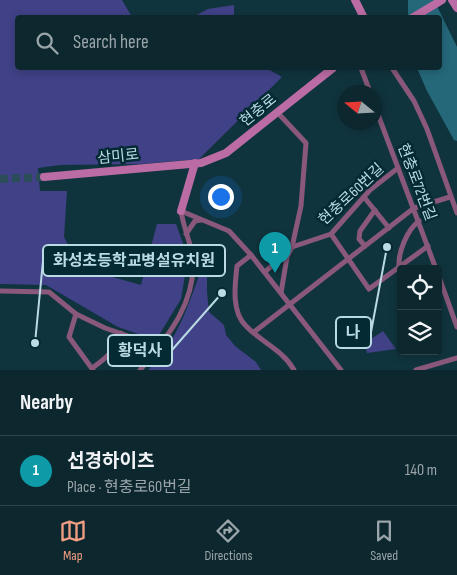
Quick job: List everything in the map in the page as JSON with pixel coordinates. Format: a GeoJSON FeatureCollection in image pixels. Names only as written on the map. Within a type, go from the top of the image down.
{"type":"FeatureCollection","features":[{"type":"Feature","properties":{"kind":"street"},"geometry":{"type":"LineString","coordinates":[[355,0],[362,15]]}},
{"type":"Feature","properties":{"kind":"street"},"geometry":{"type":"LineString","coordinates":[[417,15],[442,0]]}},
{"type":"Feature","properties":{"kind":"street"},"geometry":{"type":"LineString","coordinates":[[452,0],[457,8]]}},
{"type":"Feature","properties":{"kind":"street","name":"현충로"},"geometry":{"type":"LineString","coordinates":[[195,163],[212,160],[226,153],[330,70]]}},
{"type":"Feature","properties":{"kind":"street"},"geometry":{"type":"LineString","coordinates":[[362,70],[367,85]]}},
{"type":"Feature","properties":{"kind":"street"},"geometry":{"type":"LineString","coordinates":[[393,70],[414,101],[427,129],[457,212]]}},
{"type":"Feature","properties":{"kind":"street","name":"현충로60번길"},"geometry":{"type":"LineString","coordinates":[[277,112],[306,143],[301,206],[292,247],[287,257],[281,293]]}},
{"type":"Feature","properties":{"kind":"street","name":"현충로72번길"},"geometry":{"type":"LineString","coordinates":[[382,125],[435,265]]}},
{"type":"Feature","properties":{"kind":"street"},"geometry":{"type":"LineString","coordinates":[[140,370],[160,347],[185,306],[191,282],[192,251],[181,211],[195,163]]}},
{"type":"Feature","properties":{"kind":"street","name":"삼미로"},"geometry":{"type":"LineString","coordinates":[[44,177],[195,163]]}},
{"type":"Feature","properties":{"kind":"street","name":"현충로60번길"},"geometry":{"type":"LineString","coordinates":[[265,272],[292,247],[331,234],[364,197],[398,168]]}},
{"type":"Feature","properties":{"kind":"street"},"geometry":{"type":"LineString","coordinates":[[364,197],[390,228]]}},
{"type":"Feature","properties":{"kind":"street"},"geometry":{"type":"LineString","coordinates":[[254,332],[414,208],[450,197]]}},
{"type":"Feature","properties":{"kind":"street"},"geometry":{"type":"LineString","coordinates":[[365,246],[359,239],[360,231],[375,210]]}},
{"type":"Feature","properties":{"kind":"street"},"geometry":{"type":"LineString","coordinates":[[181,211],[228,231],[265,272],[341,370]]}},
{"type":"Feature","properties":{"kind":"street"},"geometry":{"type":"LineString","coordinates":[[186,234],[195,221],[202,219]]}},
{"type":"Feature","properties":{"kind":"street"},"geometry":{"type":"LineString","coordinates":[[399,265],[398,260],[407,236],[412,226],[419,221]]}},
{"type":"Feature","properties":{"kind":"street"},"geometry":{"type":"LineString","coordinates":[[331,234],[369,289],[397,268]]}},
{"type":"Feature","properties":{"kind":"street"},"geometry":{"type":"LineString","coordinates":[[402,265],[428,246]]}},
{"type":"Feature","properties":{"kind":"street"},"geometry":{"type":"LineString","coordinates":[[251,255],[237,266],[235,283],[236,307],[244,325],[273,346],[294,370]]}},
{"type":"Feature","properties":{"kind":"street"},"geometry":{"type":"LineString","coordinates":[[442,285],[457,327]]}},
{"type":"Feature","properties":{"kind":"street"},"geometry":{"type":"LineString","coordinates":[[0,291],[48,292],[76,314],[105,328],[160,347]]}},
{"type":"Feature","properties":{"kind":"street"},"geometry":{"type":"LineString","coordinates":[[76,314],[69,337],[93,369],[107,358],[116,347],[121,333]]}},
{"type":"Feature","properties":{"kind":"street"},"geometry":{"type":"LineString","coordinates":[[416,370],[457,358]]}},
{"type":"Feature","properties":{"kind":"shaded area"},"geometry":{"type":"Polygon","coordinates":[[[0,0],[122,0],[131,15],[15,15],[15,70],[270,70],[282,77],[199,159],[141,164],[60,165],[38,168],[40,191],[67,191],[64,237],[80,268],[141,285],[157,224],[176,224],[188,257],[181,299],[156,340],[118,327],[46,285],[0,284],[0,0]]]}},
{"type":"Feature","properties":{"kind":"shaded area"},"geometry":{"type":"Polygon","coordinates":[[[234,5],[234,15],[197,15],[208,9],[234,5]]]}},
{"type":"Feature","properties":{"kind":"shaded area"},"geometry":{"type":"Polygon","coordinates":[[[207,272],[209,312],[224,325],[226,335],[235,346],[256,362],[261,370],[148,370],[166,349],[180,325],[200,273],[207,272]]]}},
{"type":"Feature","properties":{"kind":"shaded area"},"geometry":{"type":"Polygon","coordinates":[[[383,331],[396,349],[367,353],[365,343],[383,331]]]}},
{"type":"Feature","properties":{"kind":"water"},"geometry":{"type":"Polygon","coordinates":[[[408,0],[434,0],[441,15],[408,15],[408,0]]]}},
{"type":"Feature","properties":{"kind":"water"},"geometry":{"type":"Polygon","coordinates":[[[442,16],[457,47],[457,141],[454,140],[427,91],[418,70],[442,70],[442,16]]]}},
{"type":"Feature","properties":{"kind":"tunnel"},"geometry":{"type":"LineString","coordinates":[[0,179],[44,177]]}},
{"type":"Feature","properties":{"kind":"place","name":"나"},"geometry":{"type":"Point","coordinates":[387,247]}},
{"type":"Feature","properties":{"kind":"place","name":"선경하이츠"},"geometry":{"type":"Point","coordinates":[275,273]}},
{"type":"Feature","properties":{"kind":"place","name":"황덕사"},"geometry":{"type":"Point","coordinates":[222,293]}},
{"type":"Feature","properties":{"kind":"place","name":"화성초등학교병설유치원"},"geometry":{"type":"Point","coordinates":[35,343]}}]}
